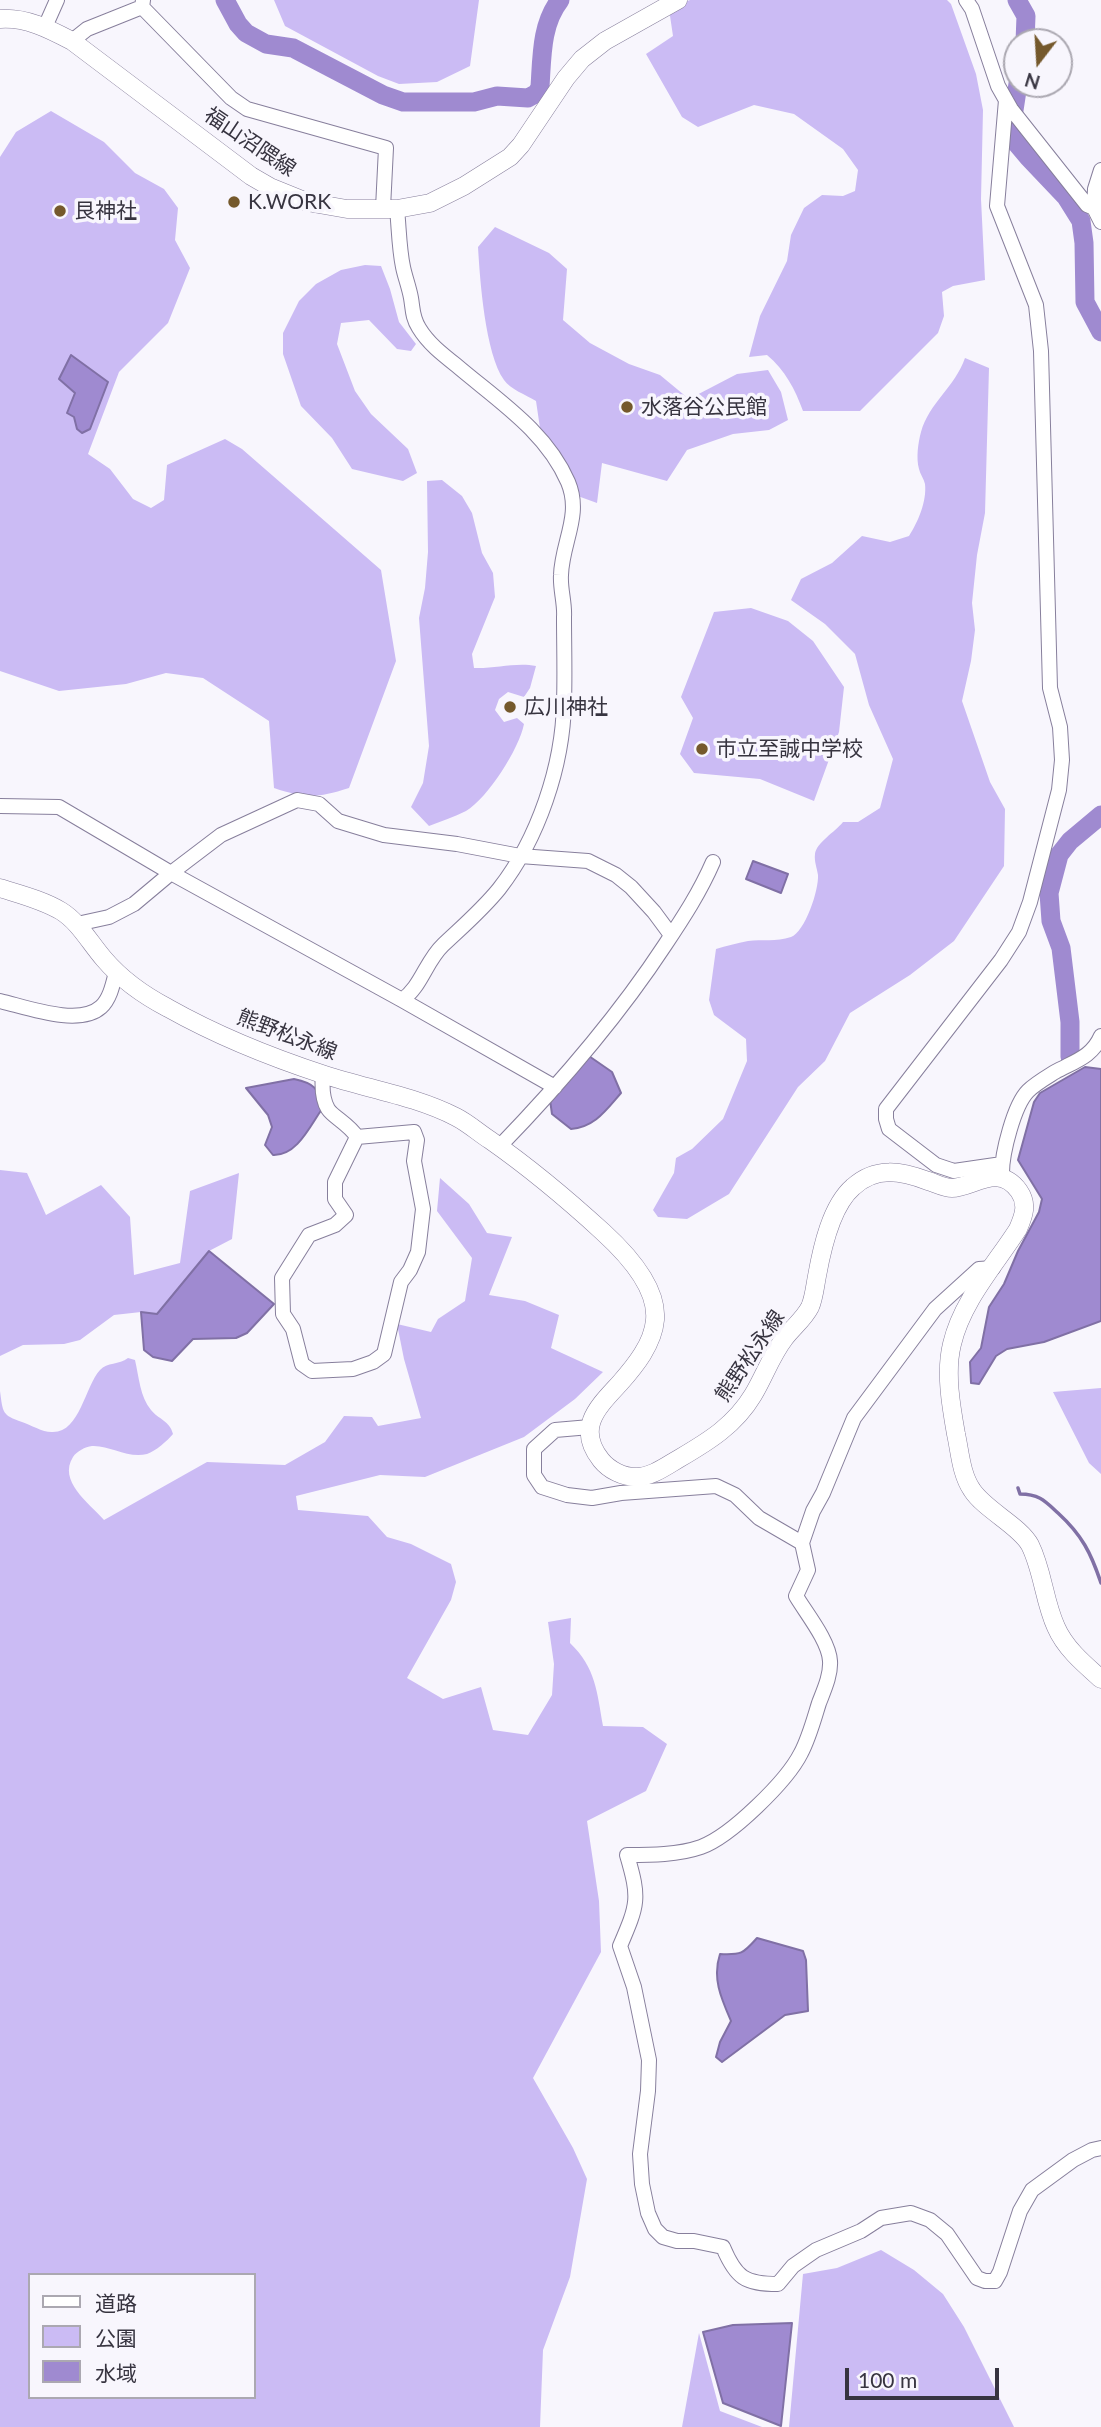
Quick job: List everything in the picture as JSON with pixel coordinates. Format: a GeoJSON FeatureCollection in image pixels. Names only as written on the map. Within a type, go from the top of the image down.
{"type":"FeatureCollection","features":[{"type":"Feature","properties":{"kind":"main road","name":"福山沼隈線"},"geometry":{"type":"LineString","coordinates":[[0,19],[21,20],[45,27],[72,41],[251,176],[270,187],[307,202],[347,209],[390,209],[430,203],[510,157],[582,59],[605,41],[678,0]]}},
{"type":"Feature","properties":{"kind":"main road","name":"熊野松永線"},"geometry":{"type":"LineString","coordinates":[[0,888],[60,910],[77,924],[116,972],[166,1007],[201,1025],[323,1074],[423,1104],[458,1118],[540,1176],[607,1236],[635,1266],[652,1297],[655,1320],[649,1342],[620,1383],[602,1400],[590,1427]]}},
{"type":"Feature","properties":{"kind":"main road"},"geometry":{"type":"LineString","coordinates":[[1002,1171],[1025,1202],[1024,1215],[1018,1229],[969,1303],[958,1323],[951,1346],[949,1369],[953,1415],[962,1462],[972,1490],[1028,1542],[1056,1627],[1069,1648],[1101,1679]]}},
{"type":"Feature","properties":{"kind":"main road","name":"熊野松永線"},"geometry":{"type":"LineString","coordinates":[[621,1484],[635,1477],[650,1475],[703,1445],[732,1423],[752,1397],[782,1340],[812,1304],[822,1247],[842,1199],[854,1185],[873,1173],[905,1175],[953,1188],[1002,1171]]}},
{"type":"Feature","properties":{"kind":"main road"},"geometry":{"type":"LineString","coordinates":[[590,1427],[598,1456],[621,1484]]}},
{"type":"Feature","properties":{"kind":"street"},"geometry":{"type":"LineString","coordinates":[[45,27],[57,0]]}},
{"type":"Feature","properties":{"kind":"street"},"geometry":{"type":"LineString","coordinates":[[966,0],[972,9],[998,86],[1012,109],[1087,205],[1094,208]]}},
{"type":"Feature","properties":{"kind":"street"},"geometry":{"type":"LineString","coordinates":[[72,41],[87,29],[143,4],[231,99],[247,109],[386,148],[390,209],[411,298],[411,312],[419,328],[428,341],[510,409],[540,438],[556,459],[569,484],[575,511],[564,546],[561,576],[564,617],[562,742],[550,792],[520,856],[499,889],[468,923],[440,948],[410,994],[402,999]]}},
{"type":"Feature","properties":{"kind":"street"},"geometry":{"type":"LineString","coordinates":[[1012,109],[996,206],[1036,305],[1041,351],[1050,688],[1060,727],[1062,760],[1059,790],[1030,902],[1018,932],[985,981],[886,1109],[889,1129],[936,1165],[954,1171],[1002,1171],[1016,1112],[1027,1091],[1095,1050],[1101,1037]]}},
{"type":"Feature","properties":{"kind":"street"},"geometry":{"type":"LineString","coordinates":[[1101,170],[1094,208],[1101,222]]}},
{"type":"Feature","properties":{"kind":"street"},"geometry":{"type":"LineString","coordinates":[[77,924],[110,917],[134,904],[221,835],[298,800],[319,804],[338,821],[384,835],[457,844],[520,856],[588,860],[616,875],[644,900],[671,935]]}},
{"type":"Feature","properties":{"kind":"street"},"geometry":{"type":"LineString","coordinates":[[0,807],[59,807],[171,873],[402,999],[555,1087]]}},
{"type":"Feature","properties":{"kind":"street"},"geometry":{"type":"LineString","coordinates":[[499,1147],[555,1087],[634,993],[697,895],[713,862]]}},
{"type":"Feature","properties":{"kind":"street"},"geometry":{"type":"LineString","coordinates":[[0,1001],[69,1017],[91,1014],[102,1007],[108,997],[116,972]]}},
{"type":"Feature","properties":{"kind":"street"},"geometry":{"type":"LineString","coordinates":[[323,1074],[322,1086],[328,1110],[350,1126],[357,1137]]}},
{"type":"Feature","properties":{"kind":"street"},"geometry":{"type":"LineString","coordinates":[[414,1132],[417,1140],[414,1161],[423,1209],[418,1252],[401,1282],[384,1354],[373,1362],[353,1369],[312,1371],[302,1364],[293,1329],[283,1314],[282,1278],[309,1235],[335,1225],[346,1215],[335,1199],[335,1182],[357,1137],[414,1132]]}},
{"type":"Feature","properties":{"kind":"street"},"geometry":{"type":"LineString","coordinates":[[993,1268],[979,1269],[943,1301],[872,1391],[854,1418],[813,1511],[802,1544],[808,1570],[796,1595],[818,1631],[830,1663],[827,1680],[802,1752],[777,1785],[727,1834],[686,1851],[627,1855],[637,1894],[633,1915],[620,1946],[634,1987],[649,2060],[640,2154],[642,2184],[648,2213],[655,2229],[663,2237],[723,2247],[740,2277],[757,2284],[778,2284],[793,2266],[816,2250],[861,2231],[881,2218],[911,2213],[930,2220],[947,2234],[977,2278],[995,2281],[1020,2211],[1032,2190],[1073,2160],[1101,2148]]}},
{"type":"Feature","properties":{"kind":"street"},"geometry":{"type":"LineString","coordinates":[[590,1427],[555,1430],[534,1449],[534,1475],[542,1487],[568,1495],[592,1498],[621,1484],[716,1486],[735,1495],[759,1518],[802,1544]]}},
{"type":"Feature","properties":{"kind":"green space"},"geometry":{"type":"Polygon","coordinates":[[[274,0],[479,0],[470,66],[437,82],[399,84],[378,76],[285,26],[274,0]]]}},
{"type":"Feature","properties":{"kind":"green space"},"geometry":{"type":"Polygon","coordinates":[[[690,0],[947,0],[951,4],[976,74],[983,110],[981,199],[985,280],[953,286],[942,292],[944,316],[938,333],[860,411],[803,411],[789,380],[767,355],[749,357],[760,316],[787,261],[791,235],[804,208],[822,195],[843,196],[855,191],[858,170],[843,149],[794,114],[754,105],[698,127],[682,117],[646,54],[673,36],[669,9],[690,0]]]}},
{"type":"Feature","properties":{"kind":"green space"},"geometry":{"type":"Polygon","coordinates":[[[51,111],[104,142],[135,173],[164,189],[178,208],[175,240],[190,268],[168,323],[119,372],[88,454],[110,469],[133,499],[151,508],[164,500],[167,465],[225,439],[242,449],[381,570],[396,661],[349,788],[312,796],[274,788],[269,721],[203,678],[166,673],[126,684],[59,691],[0,671],[0,157],[16,132],[51,111]]]}},
{"type":"Feature","properties":{"kind":"green space"},"geometry":{"type":"Polygon","coordinates":[[[495,227],[549,253],[567,269],[563,320],[590,343],[629,364],[660,375],[689,399],[737,374],[768,370],[781,392],[788,420],[769,430],[733,434],[687,450],[667,481],[602,463],[597,503],[575,495],[561,459],[540,428],[536,401],[504,380],[492,352],[485,316],[478,247],[495,227]]]}},
{"type":"Feature","properties":{"kind":"green space"},"geometry":{"type":"Polygon","coordinates":[[[365,265],[381,266],[399,322],[416,344],[411,351],[397,349],[369,320],[341,323],[337,344],[355,391],[371,414],[408,449],[417,473],[403,481],[352,469],[332,438],[301,406],[283,354],[283,333],[299,301],[316,284],[341,270],[365,265]]]}},
{"type":"Feature","properties":{"kind":"green space"},"geometry":{"type":"Polygon","coordinates":[[[965,358],[989,368],[985,513],[972,603],[975,630],[962,701],[990,782],[1005,809],[1004,866],[954,941],[910,975],[850,1013],[825,1061],[798,1087],[729,1194],[687,1219],[658,1217],[653,1210],[674,1173],[676,1158],[692,1149],[723,1119],[747,1061],[746,1039],[714,1015],[709,1000],[716,949],[748,941],[785,939],[796,934],[806,919],[816,890],[816,850],[843,822],[858,822],[880,808],[893,759],[869,705],[855,654],[825,624],[791,600],[801,579],[832,563],[862,536],[890,542],[909,536],[919,518],[925,497],[925,484],[918,460],[921,432],[930,412],[955,378],[965,358]]]}},
{"type":"Feature","properties":{"kind":"green space"},"geometry":{"type":"Polygon","coordinates":[[[442,480],[462,496],[472,513],[482,553],[493,573],[495,597],[472,654],[474,668],[536,666],[530,688],[524,697],[508,692],[499,699],[495,710],[504,722],[517,718],[524,724],[516,746],[493,784],[475,805],[466,811],[429,826],[411,807],[423,783],[429,746],[419,618],[428,552],[427,481],[442,480]]]}},
{"type":"Feature","properties":{"kind":"green space"},"geometry":{"type":"Polygon","coordinates":[[[751,608],[788,621],[813,641],[844,687],[839,732],[814,801],[760,779],[694,773],[680,754],[693,718],[681,697],[714,612],[751,608]]]}},
{"type":"Feature","properties":{"kind":"green space"},"geometry":{"type":"Polygon","coordinates":[[[0,1170],[27,1173],[46,1215],[101,1185],[130,1217],[134,1275],[180,1263],[190,1191],[239,1173],[232,1239],[209,1251],[157,1314],[141,1312],[114,1315],[80,1340],[64,1344],[23,1345],[0,1356],[0,1170]]]}},
{"type":"Feature","properties":{"kind":"green space"},"geometry":{"type":"Polygon","coordinates":[[[440,1178],[469,1204],[487,1233],[512,1237],[489,1295],[525,1301],[559,1315],[551,1348],[603,1372],[575,1399],[524,1437],[425,1477],[380,1475],[296,1496],[298,1510],[368,1516],[387,1537],[411,1544],[451,1564],[456,1582],[451,1600],[407,1678],[443,1699],[481,1687],[493,1730],[528,1735],[552,1695],[554,1664],[548,1622],[571,1618],[570,1643],[590,1671],[597,1691],[603,1726],[643,1727],[667,1744],[646,1791],[587,1821],[599,1901],[601,1952],[533,2078],[573,2148],[587,2179],[570,2277],[543,2350],[540,2427],[0,2427],[0,1391],[3,1409],[7,1415],[46,1431],[62,1430],[76,1417],[100,1370],[128,1358],[135,1360],[147,1405],[167,1423],[173,1434],[161,1446],[147,1454],[133,1455],[92,1446],[73,1457],[69,1466],[72,1483],[104,1520],[207,1462],[285,1465],[325,1442],[344,1416],[372,1417],[378,1426],[421,1418],[397,1324],[431,1332],[438,1319],[465,1301],[472,1258],[437,1211],[440,1178]]]}},
{"type":"Feature","properties":{"kind":"green space"},"geometry":{"type":"Polygon","coordinates":[[[1101,1388],[1101,1474],[1089,1463],[1053,1392],[1101,1388]]]}},
{"type":"Feature","properties":{"kind":"green space"},"geometry":{"type":"Polygon","coordinates":[[[881,2250],[914,2270],[943,2294],[964,2327],[1014,2427],[789,2427],[803,2274],[837,2268],[881,2250]]]}},
{"type":"Feature","properties":{"kind":"green space"},"geometry":{"type":"Polygon","coordinates":[[[699,2333],[720,2411],[762,2427],[682,2427],[699,2333]]]}},
{"type":"Feature","properties":{"kind":"water"},"geometry":{"type":"Polygon","coordinates":[[[71,355],[108,382],[90,429],[82,433],[77,429],[74,417],[67,413],[75,393],[59,379],[71,355]]]}},
{"type":"Feature","properties":{"kind":"water"},"geometry":{"type":"Polygon","coordinates":[[[753,861],[788,874],[781,893],[746,879],[753,861]]]}},
{"type":"Feature","properties":{"kind":"water"},"geometry":{"type":"Polygon","coordinates":[[[586,1054],[612,1072],[621,1093],[593,1121],[571,1129],[552,1114],[550,1100],[586,1054]]]}},
{"type":"Feature","properties":{"kind":"water"},"geometry":{"type":"Polygon","coordinates":[[[1085,1067],[1101,1069],[1101,1321],[1044,1342],[1007,1349],[996,1356],[979,1384],[971,1383],[970,1362],[981,1348],[989,1307],[1004,1284],[1039,1212],[1042,1199],[1018,1160],[1034,1102],[1040,1093],[1085,1067]]]}},
{"type":"Feature","properties":{"kind":"water"},"geometry":{"type":"Polygon","coordinates":[[[294,1079],[315,1088],[320,1096],[322,1109],[296,1145],[289,1151],[273,1155],[265,1145],[272,1127],[268,1115],[246,1088],[294,1079]]]}},
{"type":"Feature","properties":{"kind":"water"},"geometry":{"type":"Polygon","coordinates":[[[209,1251],[274,1304],[247,1333],[236,1338],[193,1339],[172,1361],[153,1357],[144,1350],[141,1312],[157,1314],[209,1251]]]}},
{"type":"Feature","properties":{"kind":"water"},"geometry":{"type":"Polygon","coordinates":[[[757,1938],[803,1951],[806,1960],[808,2011],[785,2015],[722,2062],[716,2057],[731,2021],[717,1980],[720,1954],[741,1952],[757,1938]]]}},
{"type":"Feature","properties":{"kind":"water"},"geometry":{"type":"Polygon","coordinates":[[[792,2323],[781,2426],[723,2403],[703,2332],[733,2325],[792,2323]]]}},
{"type":"Feature","properties":{"kind":"waterway"},"geometry":{"type":"LineString","coordinates":[[225,0],[246,33],[266,44],[293,48],[383,95],[403,102],[474,102],[497,96],[528,98],[537,93],[540,87],[546,30],[560,0]]}},
{"type":"Feature","properties":{"kind":"waterway"},"geometry":{"type":"LineString","coordinates":[[1017,0],[1026,16],[1026,28]]}},
{"type":"Feature","properties":{"kind":"waterway"},"geometry":{"type":"LineString","coordinates":[[1016,98],[1012,138],[1066,197],[1081,221],[1085,302],[1101,332]]}},
{"type":"Feature","properties":{"kind":"waterway"},"geometry":{"type":"LineString","coordinates":[[1070,1057],[1070,1022],[1061,948],[1051,921],[1049,893],[1059,855],[1070,841],[1101,815]]}},
{"type":"Feature","properties":{"kind":"waterway"},"geometry":{"type":"LineString","coordinates":[[1018,1488],[1020,1494],[1032,1495],[1045,1502],[1080,1537],[1101,1583]]}},
{"type":"Feature","properties":{"kind":"place","name":"K.WORK"},"geometry":{"type":"Point","coordinates":[234,202]}},
{"type":"Feature","properties":{"kind":"place","name":"艮神社"},"geometry":{"type":"Point","coordinates":[60,211]}},
{"type":"Feature","properties":{"kind":"place","name":"水落谷公民館"},"geometry":{"type":"Point","coordinates":[627,407]}},
{"type":"Feature","properties":{"kind":"place","name":"広川神社"},"geometry":{"type":"Point","coordinates":[510,707]}},
{"type":"Feature","properties":{"kind":"place","name":"市立至誠中学校"},"geometry":{"type":"Point","coordinates":[702,749]}}]}
